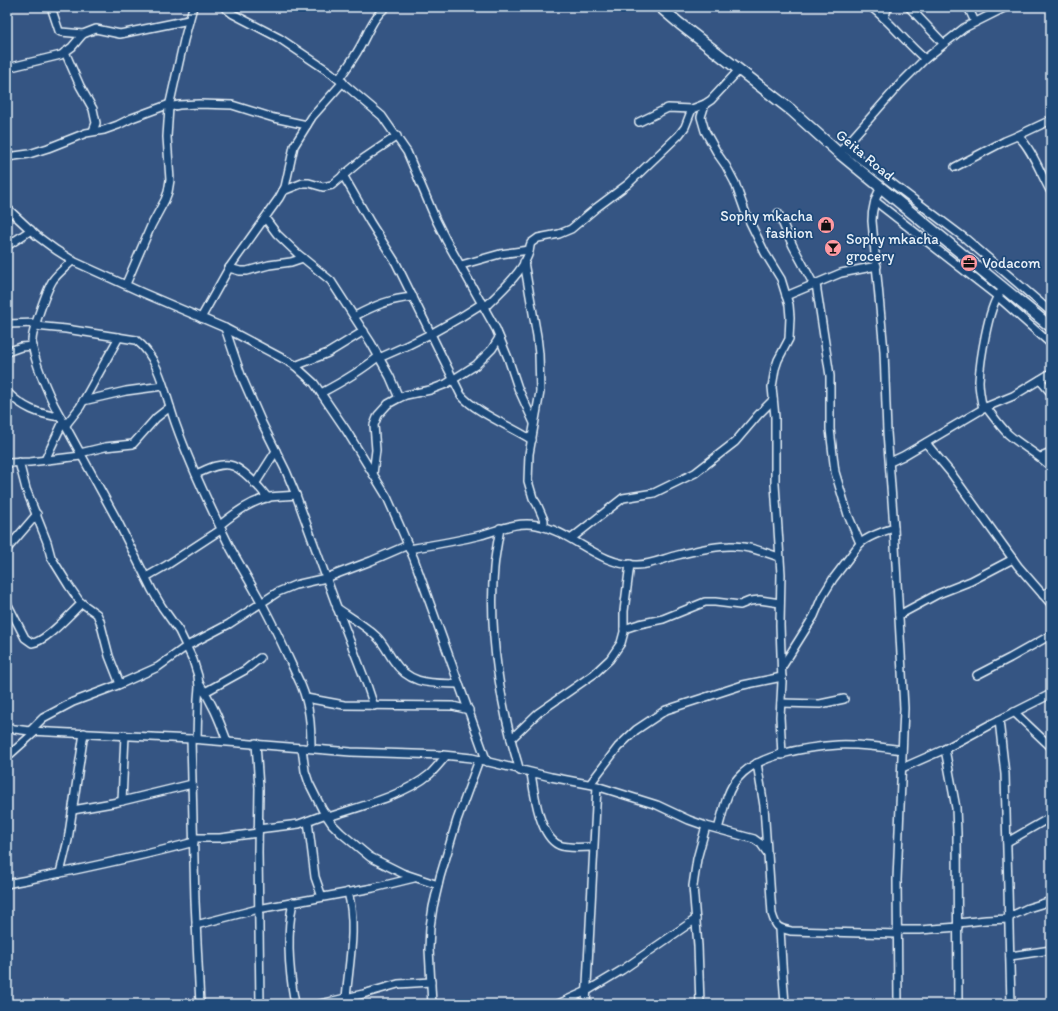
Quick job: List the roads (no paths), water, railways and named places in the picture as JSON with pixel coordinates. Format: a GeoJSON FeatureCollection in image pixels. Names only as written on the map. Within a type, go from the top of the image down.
{"type":"FeatureCollection","features":[{"type":"Feature","properties":{"kind":"highway","name":"Geita Road"},"geometry":{"type":"LineString","coordinates":[[660,7],[842,151],[881,187],[944,240],[1000,292],[1051,327]]}},
{"type":"Feature","properties":{"kind":"street"},"geometry":{"type":"LineString","coordinates":[[51,7],[59,31],[82,34],[96,29],[120,34],[129,33],[189,20]]}},
{"type":"Feature","properties":{"kind":"street"},"geometry":{"type":"LineString","coordinates":[[126,284],[151,226],[168,192],[170,180],[167,137],[169,106],[193,7]]}},
{"type":"Feature","properties":{"kind":"street"},"geometry":{"type":"LineString","coordinates":[[224,7],[279,38],[340,81],[382,116],[397,136],[407,152],[436,220],[484,305],[508,358],[518,388],[534,424]]}},
{"type":"Feature","properties":{"kind":"street"},"geometry":{"type":"LineString","coordinates":[[201,318],[229,268],[283,191],[294,146],[307,125],[340,81],[360,47],[369,28],[381,11],[386,7]]}},
{"type":"Feature","properties":{"kind":"street"},"geometry":{"type":"LineString","coordinates":[[871,7],[925,59]]}},
{"type":"Feature","properties":{"kind":"street"},"geometry":{"type":"LineString","coordinates":[[884,18],[888,7]]}},
{"type":"Feature","properties":{"kind":"street"},"geometry":{"type":"LineString","coordinates":[[909,7],[943,44]]}},
{"type":"Feature","properties":{"kind":"street"},"geometry":{"type":"LineString","coordinates":[[968,7],[975,22]]}},
{"type":"Feature","properties":{"kind":"street"},"geometry":{"type":"LineString","coordinates":[[1006,7],[975,22],[943,44],[925,59],[900,84],[842,151],[966,239],[1051,312]]}},
{"type":"Feature","properties":{"kind":"street"},"geometry":{"type":"LineString","coordinates":[[7,68],[61,55],[72,47],[82,34]]}},
{"type":"Feature","properties":{"kind":"street"},"geometry":{"type":"LineString","coordinates":[[65,52],[80,86],[93,109],[96,123],[93,131]]}},
{"type":"Feature","properties":{"kind":"street"},"geometry":{"type":"LineString","coordinates":[[639,122],[668,108],[692,109],[705,104],[711,100],[739,70]]}},
{"type":"Feature","properties":{"kind":"street"},"geometry":{"type":"LineString","coordinates":[[7,157],[29,154],[48,148],[86,132],[118,125],[132,118],[169,106],[193,104],[232,106],[274,118],[307,125]]}},
{"type":"Feature","properties":{"kind":"street"},"geometry":{"type":"LineString","coordinates":[[705,104],[701,117],[705,131],[735,183],[746,214],[765,253],[781,279],[790,317],[789,339],[778,360],[772,387],[775,417],[775,484],[781,574],[782,755]]}},
{"type":"Feature","properties":{"kind":"street"},"geometry":{"type":"LineString","coordinates":[[321,393],[367,366],[379,357],[408,345],[484,305],[501,291],[518,271],[524,262],[531,243],[534,240],[559,234],[571,228],[628,184],[679,135],[685,127],[692,109]]}},
{"type":"Feature","properties":{"kind":"street"},"geometry":{"type":"LineString","coordinates":[[955,168],[1005,141],[1051,120]]}},
{"type":"Feature","properties":{"kind":"street"},"geometry":{"type":"LineString","coordinates":[[283,191],[296,185],[308,183],[329,187],[369,155],[397,136]]}},
{"type":"Feature","properties":{"kind":"street"},"geometry":{"type":"LineString","coordinates":[[1017,136],[1026,144],[1051,192]]}},
{"type":"Feature","properties":{"kind":"street"},"geometry":{"type":"LineString","coordinates":[[343,175],[396,263],[461,395],[484,413],[532,440]]}},
{"type":"Feature","properties":{"kind":"street"},"geometry":{"type":"LineString","coordinates":[[881,187],[872,211],[872,221],[884,351],[887,432],[904,708],[897,880],[898,1004]]}},
{"type":"Feature","properties":{"kind":"street"},"geometry":{"type":"LineString","coordinates":[[875,201],[1000,292],[1051,344]]}},
{"type":"Feature","properties":{"kind":"street"},"geometry":{"type":"LineString","coordinates":[[7,208],[31,230],[72,261],[225,328],[295,366],[307,376],[321,393],[346,430],[387,497],[408,547],[469,710],[486,762]]}},
{"type":"Feature","properties":{"kind":"street"},"geometry":{"type":"LineString","coordinates":[[778,213],[793,246],[815,285],[830,376],[830,429],[835,472],[848,515],[860,543]]}},
{"type":"Feature","properties":{"kind":"street"},"geometry":{"type":"LineString","coordinates":[[265,218],[277,234],[303,258],[331,280],[355,316],[379,357],[399,398]]}},
{"type":"Feature","properties":{"kind":"street"},"geometry":{"type":"LineString","coordinates":[[7,246],[31,230]]}},
{"type":"Feature","properties":{"kind":"street"},"geometry":{"type":"LineString","coordinates":[[461,265],[500,254],[529,250]]}},
{"type":"Feature","properties":{"kind":"street"},"geometry":{"type":"LineString","coordinates":[[229,268],[247,271],[303,258]]}},
{"type":"Feature","properties":{"kind":"street"},"geometry":{"type":"LineString","coordinates":[[72,261],[50,284],[36,325],[32,340],[33,346],[47,390],[63,422],[117,520],[146,578],[162,607],[187,646],[193,660],[198,682],[192,784],[200,1004]]}},
{"type":"Feature","properties":{"kind":"street"},"geometry":{"type":"LineString","coordinates":[[524,262],[539,354],[540,392],[529,454],[528,481],[532,498],[537,504],[544,520],[544,527]]}},
{"type":"Feature","properties":{"kind":"street"},"geometry":{"type":"LineString","coordinates":[[786,296],[815,285],[840,273],[877,266]]}},
{"type":"Feature","properties":{"kind":"street"},"geometry":{"type":"LineString","coordinates":[[1000,292],[991,312],[983,350],[979,382],[984,408],[1008,434],[1041,457],[1051,467]]}},
{"type":"Feature","properties":{"kind":"street"},"geometry":{"type":"LineString","coordinates":[[355,316],[379,304],[392,300],[413,297]]}},
{"type":"Feature","properties":{"kind":"street"},"geometry":{"type":"LineString","coordinates":[[7,324],[36,325],[119,337],[136,340],[142,345],[156,368],[176,425],[196,474],[232,549],[262,603],[306,698],[311,724],[311,748]]}},
{"type":"Feature","properties":{"kind":"street"},"geometry":{"type":"LineString","coordinates":[[225,328],[241,375],[296,495],[337,608],[366,680],[374,706]]}},
{"type":"Feature","properties":{"kind":"street"},"geometry":{"type":"LineString","coordinates":[[295,366],[328,353],[364,331]]}},
{"type":"Feature","properties":{"kind":"street"},"geometry":{"type":"LineString","coordinates":[[45,460],[63,422],[83,401],[119,337]]}},
{"type":"Feature","properties":{"kind":"street"},"geometry":{"type":"LineString","coordinates":[[373,474],[375,464],[375,420],[388,404],[406,395],[430,390],[454,379],[484,358],[499,338]]}},
{"type":"Feature","properties":{"kind":"street"},"geometry":{"type":"LineString","coordinates":[[7,352],[21,347],[33,346]]}},
{"type":"Feature","properties":{"kind":"street"},"geometry":{"type":"LineString","coordinates":[[890,462],[926,443],[984,408],[1013,396],[1051,373]]}},
{"type":"Feature","properties":{"kind":"street"},"geometry":{"type":"LineString","coordinates":[[1040,380],[1051,393]]}},
{"type":"Feature","properties":{"kind":"street"},"geometry":{"type":"LineString","coordinates":[[83,401],[126,390],[163,386]]}},
{"type":"Feature","properties":{"kind":"street"},"geometry":{"type":"LineString","coordinates":[[7,392],[15,400],[31,410],[63,422]]}},
{"type":"Feature","properties":{"kind":"street"},"geometry":{"type":"LineString","coordinates":[[572,538],[623,498],[654,492],[695,473],[735,442],[758,415],[774,400]]}},
{"type":"Feature","properties":{"kind":"street"},"geometry":{"type":"LineString","coordinates":[[7,463],[81,455],[105,447],[133,444],[156,418],[170,407]]}},
{"type":"Feature","properties":{"kind":"street"},"geometry":{"type":"LineString","coordinates":[[926,443],[1013,559],[1051,604]]}},
{"type":"Feature","properties":{"kind":"street"},"geometry":{"type":"LineString","coordinates":[[255,484],[276,451]]}},
{"type":"Feature","properties":{"kind":"street"},"geometry":{"type":"LineString","coordinates":[[1041,457],[1051,452]]}},
{"type":"Feature","properties":{"kind":"street"},"geometry":{"type":"LineString","coordinates":[[19,462],[26,489],[48,542],[51,557],[69,586],[82,603],[97,614],[109,656],[120,684]]}},
{"type":"Feature","properties":{"kind":"street"},"geometry":{"type":"LineString","coordinates":[[196,474],[213,467],[229,464],[239,469],[268,498]]}},
{"type":"Feature","properties":{"kind":"street"},"geometry":{"type":"LineString","coordinates":[[146,578],[168,565],[221,527],[234,513],[245,506],[268,498],[296,495]]}},
{"type":"Feature","properties":{"kind":"street"},"geometry":{"type":"LineString","coordinates":[[7,550],[37,514]]}},
{"type":"Feature","properties":{"kind":"street"},"geometry":{"type":"LineString","coordinates":[[7,757],[33,731],[43,718],[69,704],[158,667],[187,646],[229,624],[278,592],[295,585],[326,578],[408,547],[435,545],[520,524],[544,527],[572,538],[599,555],[623,564],[650,563],[703,549],[730,546],[752,549],[779,556]]}},
{"type":"Feature","properties":{"kind":"street"},"geometry":{"type":"LineString","coordinates":[[500,528],[494,566],[492,592],[494,620],[499,680],[511,739],[520,771]]}},
{"type":"Feature","properties":{"kind":"street"},"geometry":{"type":"LineString","coordinates":[[782,668],[814,616],[822,597],[833,579],[860,543],[894,528]]}},
{"type":"Feature","properties":{"kind":"street"},"geometry":{"type":"LineString","coordinates":[[899,615],[938,594],[971,581],[1013,559]]}},
{"type":"Feature","properties":{"kind":"street"},"geometry":{"type":"LineString","coordinates":[[511,739],[538,713],[594,674],[610,659],[621,644],[624,629],[624,611],[630,564]]}},
{"type":"Feature","properties":{"kind":"street"},"geometry":{"type":"LineString","coordinates":[[1043,595],[1051,590]]}},
{"type":"Feature","properties":{"kind":"street"},"geometry":{"type":"LineString","coordinates":[[624,629],[663,619],[705,602],[740,605],[750,601],[760,600],[780,603]]}},
{"type":"Feature","properties":{"kind":"street"},"geometry":{"type":"LineString","coordinates":[[7,603],[26,638],[32,643],[35,643],[50,633],[82,603]]}},
{"type":"Feature","properties":{"kind":"street"},"geometry":{"type":"LineString","coordinates":[[337,608],[377,637],[393,661],[411,678],[427,683],[459,684]]}},
{"type":"Feature","properties":{"kind":"street"},"geometry":{"type":"LineString","coordinates":[[977,675],[1051,635]]}},
{"type":"Feature","properties":{"kind":"street"},"geometry":{"type":"LineString","coordinates":[[205,692],[246,670],[260,658]]}},
{"type":"Feature","properties":{"kind":"street"},"geometry":{"type":"LineString","coordinates":[[586,1004],[593,847],[594,785],[618,747],[636,730],[666,710],[743,685],[782,677]]}},
{"type":"Feature","properties":{"kind":"street"},"geometry":{"type":"LineString","coordinates":[[198,682],[218,715],[226,741]]}},
{"type":"Feature","properties":{"kind":"street"},"geometry":{"type":"LineString","coordinates":[[902,768],[945,749],[1051,694]]}},
{"type":"Feature","properties":{"kind":"street"},"geometry":{"type":"LineString","coordinates":[[306,698],[344,705],[453,706],[469,710]]}},
{"type":"Feature","properties":{"kind":"street"},"geometry":{"type":"LineString","coordinates":[[781,704],[820,704],[844,699]]}},
{"type":"Feature","properties":{"kind":"street"},"geometry":{"type":"LineString","coordinates":[[1014,712],[1051,747]]}},
{"type":"Feature","properties":{"kind":"street"},"geometry":{"type":"LineString","coordinates":[[999,720],[1005,774],[1011,1004]]}},
{"type":"Feature","properties":{"kind":"street"},"geometry":{"type":"LineString","coordinates":[[7,728],[33,731],[226,741],[351,752],[446,756],[479,760],[520,771],[594,785],[657,805],[706,826],[754,839],[761,844],[767,853]]}},
{"type":"Feature","properties":{"kind":"street"},"geometry":{"type":"LineString","coordinates":[[60,873],[68,840],[84,733]]}},
{"type":"Feature","properties":{"kind":"street"},"geometry":{"type":"LineString","coordinates":[[122,801],[125,735]]}},
{"type":"Feature","properties":{"kind":"street"},"geometry":{"type":"LineString","coordinates":[[256,744],[259,788],[258,909],[260,1004]]}},
{"type":"Feature","properties":{"kind":"street"},"geometry":{"type":"LineString","coordinates":[[718,829],[732,786],[737,778],[757,763],[809,748],[837,745],[871,746],[902,750]]}},
{"type":"Feature","properties":{"kind":"street"},"geometry":{"type":"LineString","coordinates":[[302,748],[305,772],[309,783],[327,816],[341,833],[370,857],[414,878],[438,885]]}},
{"type":"Feature","properties":{"kind":"street"},"geometry":{"type":"LineString","coordinates":[[945,749],[956,808],[958,1004]]}},
{"type":"Feature","properties":{"kind":"street"},"geometry":{"type":"LineString","coordinates":[[7,884],[162,851],[194,840],[220,838],[298,824],[327,816],[387,797],[410,787],[429,774],[446,756]]}},
{"type":"Feature","properties":{"kind":"street"},"geometry":{"type":"LineString","coordinates":[[432,1004],[429,949],[430,927],[438,885],[457,820],[479,760]]}},
{"type":"Feature","properties":{"kind":"street"},"geometry":{"type":"LineString","coordinates":[[757,763],[764,806],[772,914],[775,923],[780,929],[785,1004]]}},
{"type":"Feature","properties":{"kind":"street"},"geometry":{"type":"LineString","coordinates":[[531,773],[536,804],[545,829],[552,841],[568,847],[593,847]]}},
{"type":"Feature","properties":{"kind":"street"},"geometry":{"type":"LineString","coordinates":[[73,810],[97,807],[192,784]]}},
{"type":"Feature","properties":{"kind":"street"},"geometry":{"type":"LineString","coordinates":[[1007,842],[1051,817]]}},
{"type":"Feature","properties":{"kind":"street"},"geometry":{"type":"LineString","coordinates":[[308,821],[315,877],[322,897]]}},
{"type":"Feature","properties":{"kind":"street"},"geometry":{"type":"LineString","coordinates":[[700,1004],[698,946],[693,886],[697,859],[706,826]]}},
{"type":"Feature","properties":{"kind":"street"},"geometry":{"type":"LineString","coordinates":[[196,925],[258,909],[393,884],[414,878]]}},
{"type":"Feature","properties":{"kind":"street"},"geometry":{"type":"LineString","coordinates":[[346,998],[352,929],[352,910],[348,892]]}},
{"type":"Feature","properties":{"kind":"street"},"geometry":{"type":"LineString","coordinates":[[780,929],[791,931],[897,932],[920,930],[1009,918],[1028,908],[1051,901]]}},
{"type":"Feature","properties":{"kind":"street"},"geometry":{"type":"LineString","coordinates":[[293,902],[289,934],[295,1004]]}},
{"type":"Feature","properties":{"kind":"street"},"geometry":{"type":"LineString","coordinates":[[558,1004],[587,991],[622,970],[696,919]]}},
{"type":"Feature","properties":{"kind":"street"},"geometry":{"type":"LineString","coordinates":[[1010,956],[1051,950]]}},
{"type":"Feature","properties":{"kind":"street"},"geometry":{"type":"LineString","coordinates":[[320,1004],[398,984],[431,982]]}},
{"type":"Feature","properties":{"kind":"place","name":"Sophy mkacha fashion"},"geometry":{"type":"Point","coordinates":[826,225]}},
{"type":"Feature","properties":{"kind":"place","name":"Sophy mkacha grocery"},"geometry":{"type":"Point","coordinates":[833,248]}},
{"type":"Feature","properties":{"kind":"place","name":"Vodacom"},"geometry":{"type":"Point","coordinates":[969,263]}}]}
